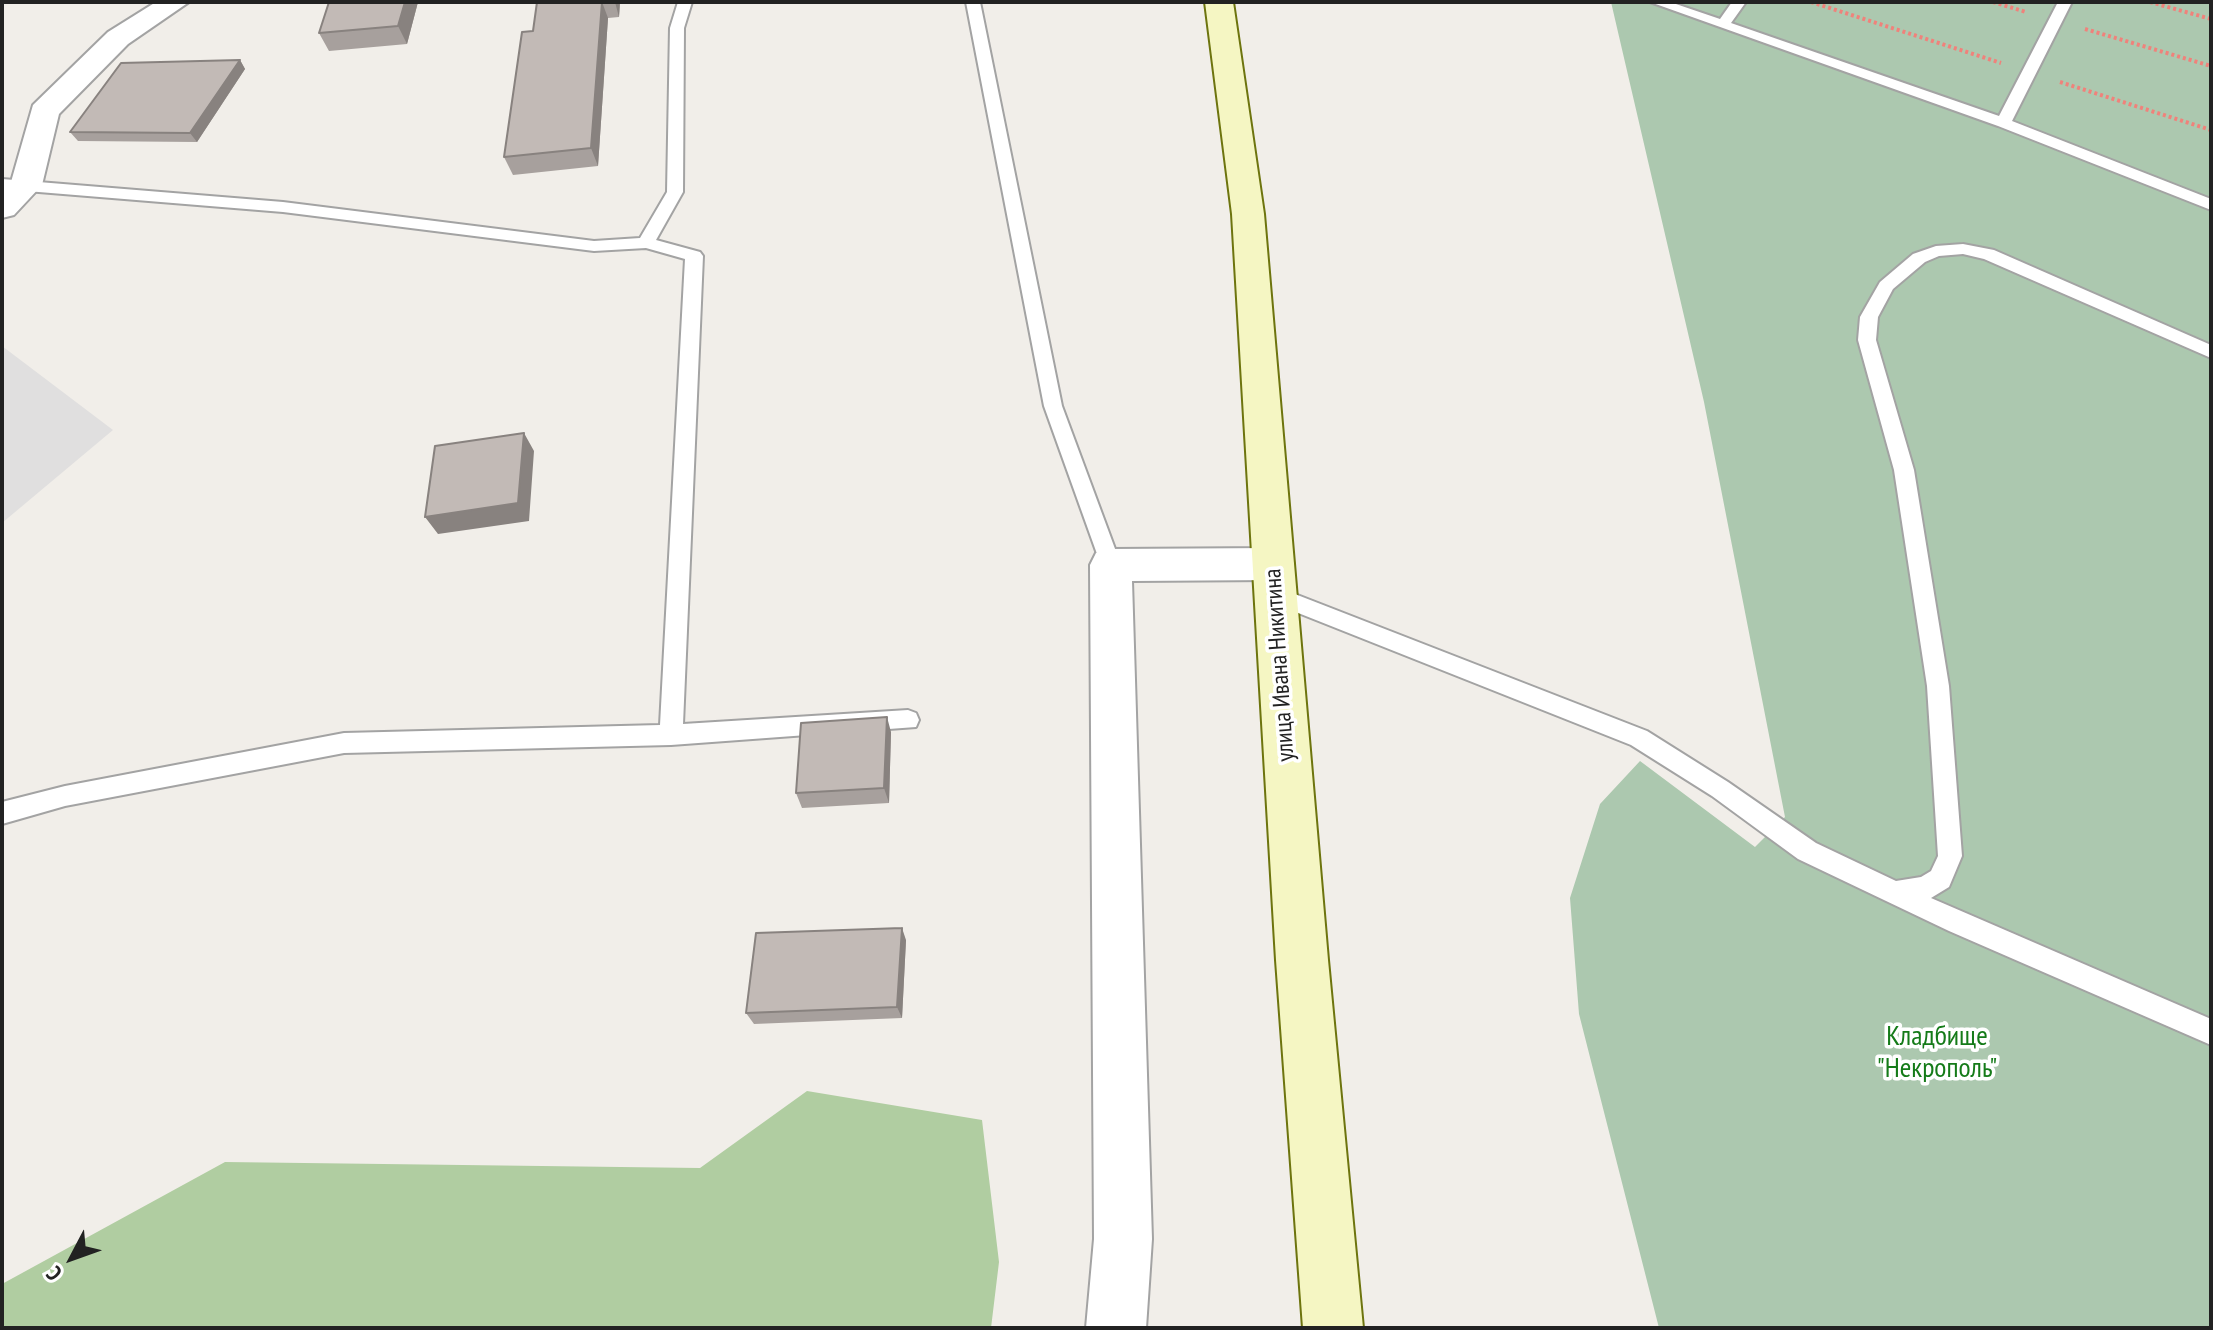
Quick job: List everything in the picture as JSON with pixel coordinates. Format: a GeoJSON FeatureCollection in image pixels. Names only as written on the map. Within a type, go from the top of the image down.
{"type":"FeatureCollection","features":[{"type":"Feature","properties":{"kind":"main road","name":"улица Ивана Никитина"},"geometry":{"type":"LineString","coordinates":[[1219,2],[1248,214],[1333,1328]]}},
{"type":"Feature","properties":{"kind":"street"},"geometry":{"type":"LineString","coordinates":[[2,208],[44,111],[118,38],[175,2]]}},
{"type":"Feature","properties":{"kind":"street"},"geometry":{"type":"LineString","coordinates":[[1116,1328],[1123,1239],[1111,565],[1274,579]]}},
{"type":"Feature","properties":{"kind":"lane"},"geometry":{"type":"LineString","coordinates":[[646,243],[675,192],[677,28],[685,2]]}},
{"type":"Feature","properties":{"kind":"lane"},"geometry":{"type":"LineString","coordinates":[[973,2],[1053,406],[1111,565]]}},
{"type":"Feature","properties":{"kind":"lane"},"geometry":{"type":"LineString","coordinates":[[1657,2],[2003,123],[2211,205]]}},
{"type":"Feature","properties":{"kind":"lane"},"geometry":{"type":"LineString","coordinates":[[1723,25],[1739,2]]}},
{"type":"Feature","properties":{"kind":"lane"},"geometry":{"type":"LineString","coordinates":[[2003,123],[2065,2]]}},
{"type":"Feature","properties":{"kind":"lane"},"geometry":{"type":"LineString","coordinates":[[14,185],[283,207],[594,246],[646,243],[694,256],[671,735]]}},
{"type":"Feature","properties":{"kind":"lane"},"geometry":{"type":"LineString","coordinates":[[1894,893],[1940,879],[1950,856],[1938,686],[1904,470],[1867,340],[1869,317],[1886,286],[1919,258],[1936,251],[1963,249],[1988,254],[2211,352]]}},
{"type":"Feature","properties":{"kind":"lane"},"geometry":{"type":"LineString","coordinates":[[1274,579],[1639,738],[1708,781],[1807,851],[1894,893],[2211,1032]]}},
{"type":"Feature","properties":{"kind":"lane"},"geometry":{"type":"LineString","coordinates":[[2,813],[65,796],[344,743],[671,735],[908,720]]}},
{"type":"Feature","properties":{"kind":"path"},"geometry":{"type":"LineString","coordinates":[[1993,2],[2211,66]]}},
{"type":"Feature","properties":{"kind":"path"},"geometry":{"type":"LineString","coordinates":[[2150,2],[2211,19]]}},
{"type":"Feature","properties":{"kind":"shaded area"},"geometry":{"type":"Polygon","coordinates":[[[2,346],[113,430],[2,523],[2,346]]]}},
{"type":"Feature","properties":{"kind":"green space","name":"Кладбище \"Некрополь\""},"geometry":{"type":"Polygon","coordinates":[[[1611,2],[2211,2],[2211,1328],[1659,1328],[1579,1014],[1570,898],[1600,804],[1640,761],[1755,847],[1785,817],[1704,402],[1611,2]]]}},
{"type":"Feature","properties":{"kind":"green space"},"geometry":{"type":"Polygon","coordinates":[[[807,1091],[982,1120],[999,1262],[991,1328],[2,1328],[2,1284],[225,1162],[700,1168],[807,1091]]]}},
{"type":"Feature","properties":{"kind":"building"},"geometry":{"type":"Polygon","coordinates":[[[329,2],[405,2],[398,26],[319,33],[329,2]]]}},
{"type":"Feature","properties":{"kind":"building"},"geometry":{"type":"Polygon","coordinates":[[[537,2],[602,2],[591,148],[504,157],[522,32],[533,31],[537,2]]]}},
{"type":"Feature","properties":{"kind":"building"},"geometry":{"type":"Polygon","coordinates":[[[240,60],[190,133],[70,132],[121,63],[240,60]]]}},
{"type":"Feature","properties":{"kind":"building"},"geometry":{"type":"Polygon","coordinates":[[[524,433],[518,503],[425,517],[435,446],[524,433]]]}},
{"type":"Feature","properties":{"kind":"building"},"geometry":{"type":"Polygon","coordinates":[[[887,717],[884,788],[796,793],[801,723],[887,717]]]}},
{"type":"Feature","properties":{"kind":"building"},"geometry":{"type":"Polygon","coordinates":[[[902,928],[897,1007],[746,1013],[756,933],[902,928]]]}}]}
